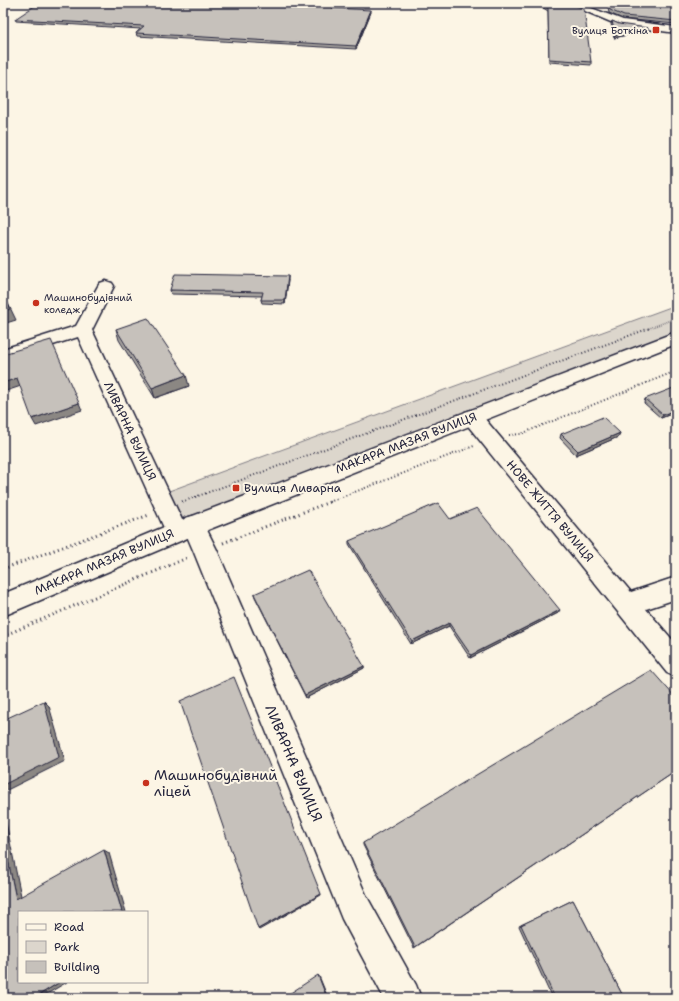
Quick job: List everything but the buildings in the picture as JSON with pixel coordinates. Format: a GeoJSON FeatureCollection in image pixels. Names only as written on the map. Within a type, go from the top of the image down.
{"type":"FeatureCollection","features":[{"type":"Feature","properties":{"kind":"street"},"geometry":{"type":"LineString","coordinates":[[570,3],[621,23],[676,30]]}},
{"type":"Feature","properties":{"kind":"street"},"geometry":{"type":"LineString","coordinates":[[3,355],[84,330],[106,286]]}},
{"type":"Feature","properties":{"kind":"street","name":"ЛИВАРНА ВУЛИЦЯ"},"geometry":{"type":"LineString","coordinates":[[84,330],[166,508],[191,536],[354,906],[403,998]]}},
{"type":"Feature","properties":{"kind":"street","name":"МАКАРА МАЗАЯ ВУЛИЦЯ"},"geometry":{"type":"LineString","coordinates":[[3,605],[191,536],[472,417],[676,338]]}},
{"type":"Feature","properties":{"kind":"street","name":"НОВЕ ЖИТТЯ ВУЛИЦЯ"},"geometry":{"type":"LineString","coordinates":[[472,417],[676,664]]}},
{"type":"Feature","properties":{"kind":"street"},"geometry":{"type":"LineString","coordinates":[[627,604],[676,588]]}},
{"type":"Feature","properties":{"kind":"path"},"geometry":{"type":"LineString","coordinates":[[3,569],[676,318]]}},
{"type":"Feature","properties":{"kind":"path"},"geometry":{"type":"LineString","coordinates":[[3,636],[191,536],[491,440],[521,434],[676,370]]}},
{"type":"Feature","properties":{"kind":"green space"},"geometry":{"type":"Polygon","coordinates":[[[676,305],[676,335],[185,524],[169,491],[676,305]]]}},
{"type":"Feature","properties":{"kind":"place","name":"Вулиця Боткіна"},"geometry":{"type":"Point","coordinates":[656,30]}},
{"type":"Feature","properties":{"kind":"place","name":"Машинобудівний коледж"},"geometry":{"type":"Point","coordinates":[36,303]}},
{"type":"Feature","properties":{"kind":"place","name":"Вулиця Ливарна"},"geometry":{"type":"Point","coordinates":[236,488]}},
{"type":"Feature","properties":{"kind":"place","name":"Машинобудівний ліцей"},"geometry":{"type":"Point","coordinates":[146,783]}}]}
